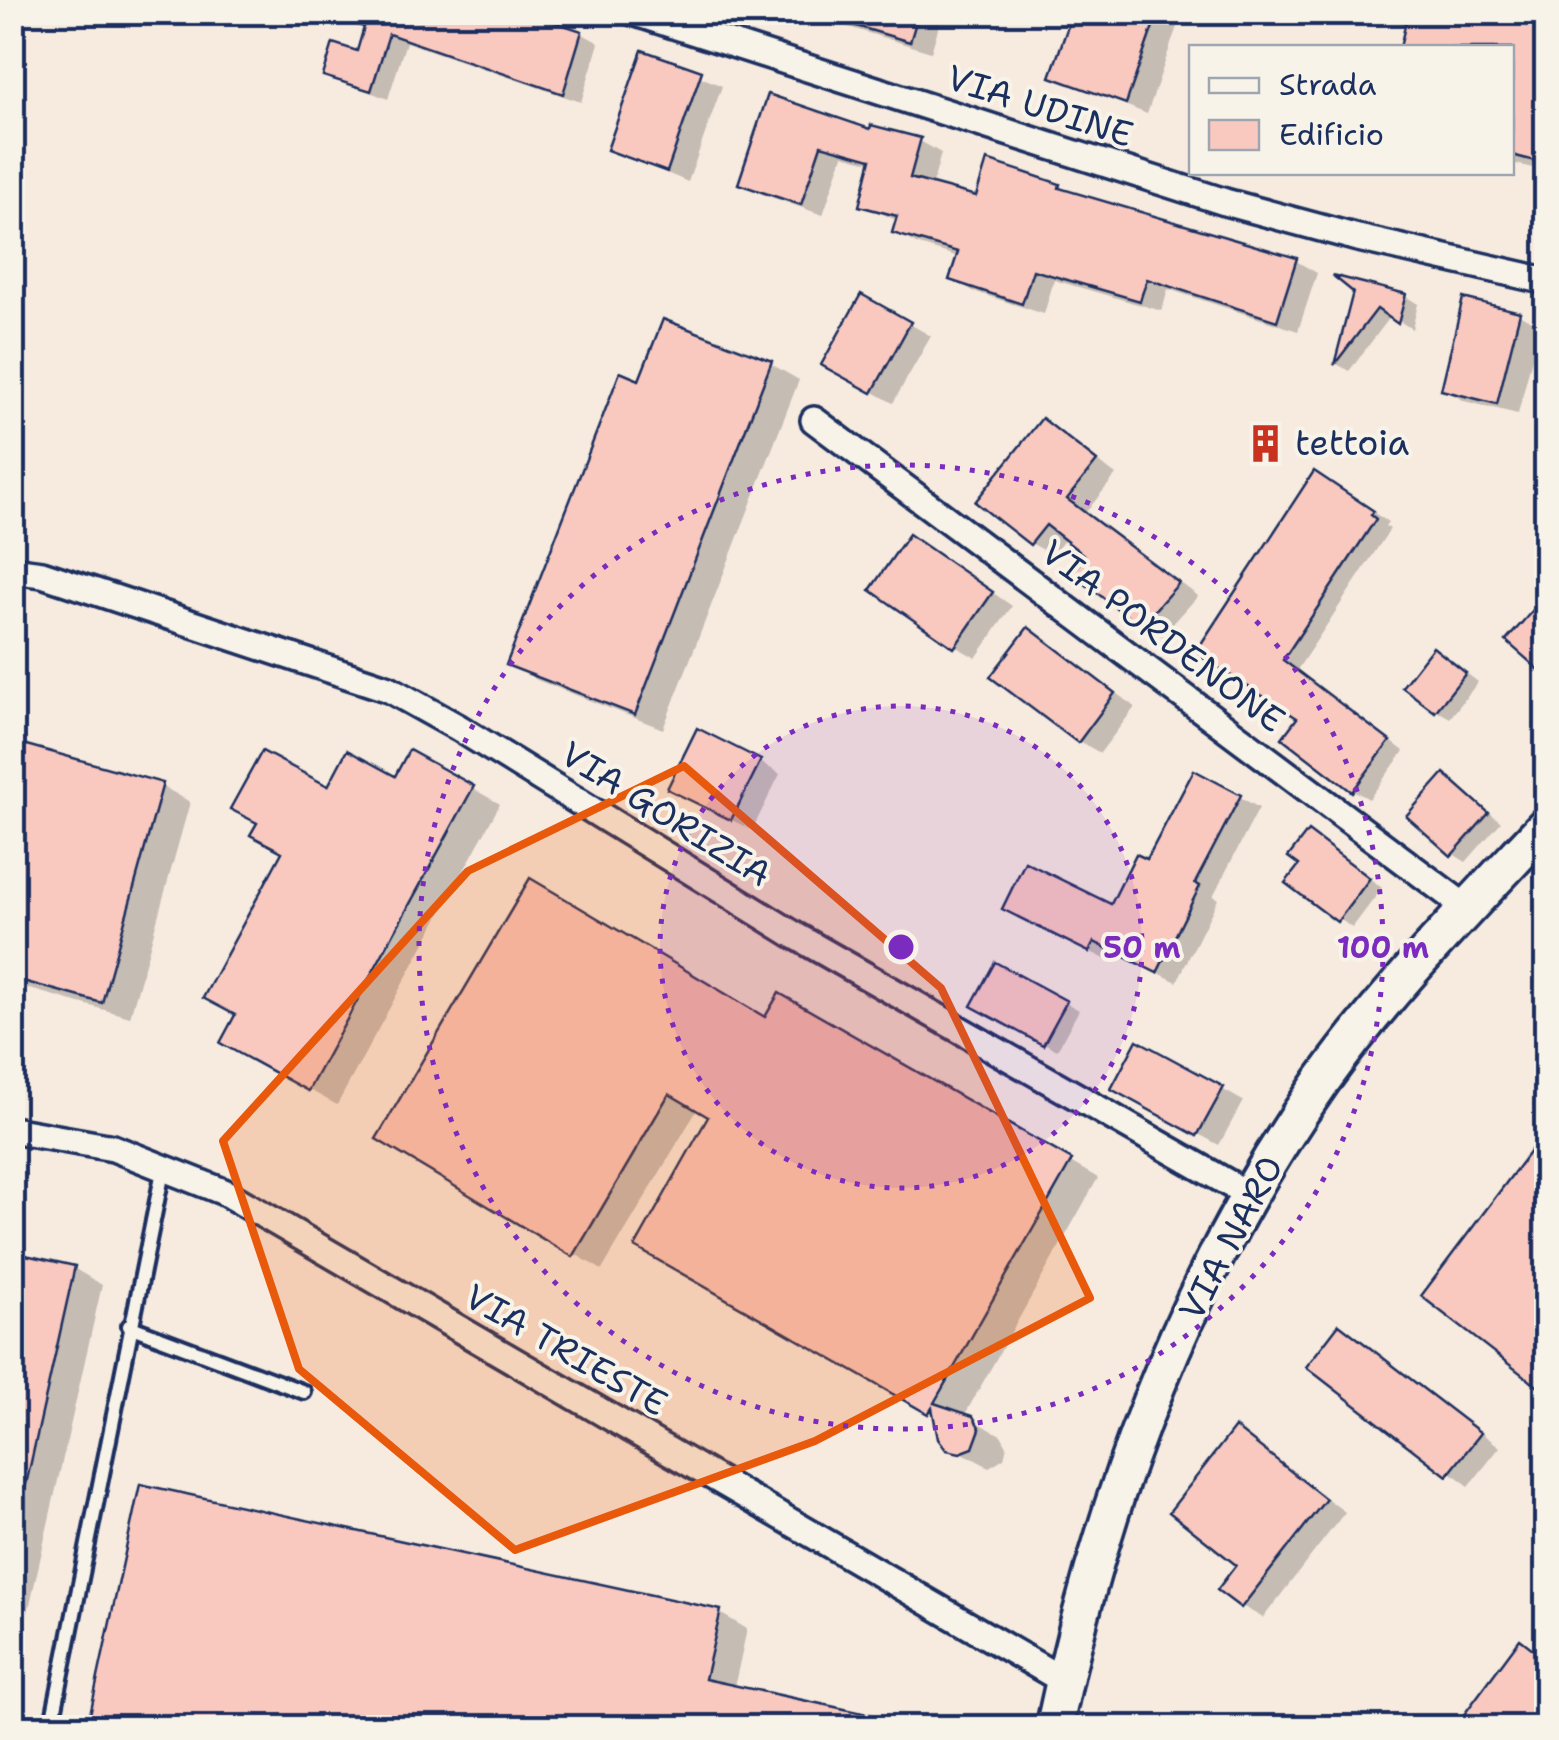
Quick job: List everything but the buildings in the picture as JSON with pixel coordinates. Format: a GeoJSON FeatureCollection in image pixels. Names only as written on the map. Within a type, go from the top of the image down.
{"type":"FeatureCollection","features":[{"type":"Feature","properties":{"kind":"street","name":"VIA UDINE"},"geometry":{"type":"LineString","coordinates":[[633,12],[1256,211],[1546,281]]}},
{"type":"Feature","properties":{"kind":"street","name":"VIA PORDENONE"},"geometry":{"type":"LineString","coordinates":[[814,420],[1468,909]]}},
{"type":"Feature","properties":{"kind":"street","name":"VIA GORIZIA"},"geometry":{"type":"LineString","coordinates":[[12,570],[42,574],[388,689],[459,728],[796,936],[1249,1195]]}},
{"type":"Feature","properties":{"kind":"street","name":"VIA NARO"},"geometry":{"type":"LineString","coordinates":[[1054,1728],[1100,1537],[1130,1450],[1172,1352],[1249,1195],[1344,1051],[1546,825]]}},
{"type":"Feature","properties":{"kind":"street","name":"VIA TRIESTE"},"geometry":{"type":"LineString","coordinates":[[12,1130],[113,1148],[224,1192],[1064,1681]]}},
{"type":"Feature","properties":{"kind":"lane"},"geometry":{"type":"LineString","coordinates":[[51,1728],[164,1166]]}},
{"type":"Feature","properties":{"kind":"lane"},"geometry":{"type":"LineString","coordinates":[[129,1326],[304,1392]]}},
{"type":"Feature","properties":{"kind":"highlighted area"},"geometry":{"type":"Polygon","coordinates":[[[684,766],[941,988],[1090,1298],[815,1441],[515,1550],[299,1369],[223,1141],[468,871],[684,766]]]}},
{"type":"Feature","properties":{"kind":"place","name":"tettoia"},"geometry":{"type":"Point","coordinates":[1265,443]}}]}
